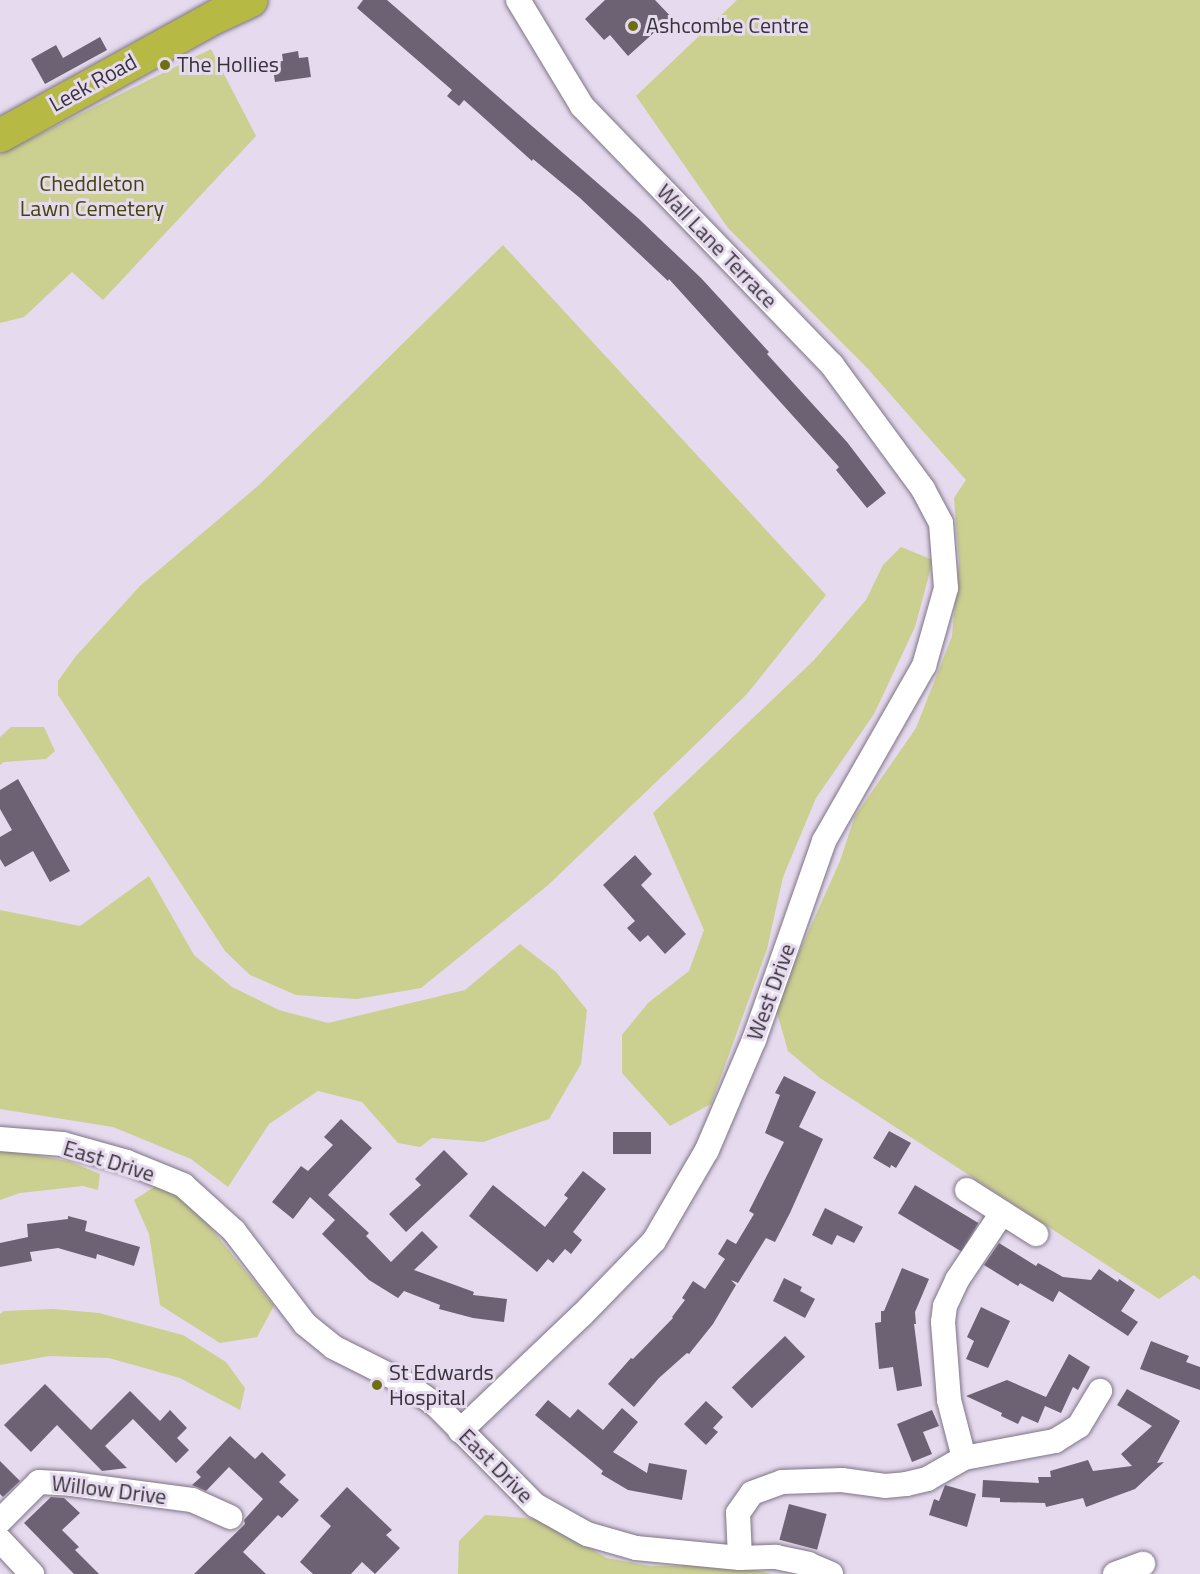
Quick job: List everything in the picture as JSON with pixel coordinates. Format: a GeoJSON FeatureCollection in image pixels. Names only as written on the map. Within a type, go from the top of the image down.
{"type":"FeatureCollection","features":[{"type":"Feature","properties":{"kind":"highway","name":"Leek Road"},"geometry":{"type":"LineString","coordinates":[[0,135],[216,16],[251,0]]}},
{"type":"Feature","properties":{"kind":"street","name":"Wall Lane Terrace"},"geometry":{"type":"LineString","coordinates":[[518,0],[582,106],[831,365],[923,489]]}},
{"type":"Feature","properties":{"kind":"street","name":"West Drive"},"geometry":{"type":"LineString","coordinates":[[460,1431],[582,1315],[654,1241],[707,1150],[754,1040],[824,841],[924,666],[946,588],[941,523],[923,489]]}},
{"type":"Feature","properties":{"kind":"street","name":"East Drive"},"geometry":{"type":"LineString","coordinates":[[0,1139],[63,1144],[128,1162],[183,1185],[234,1231],[305,1324],[333,1347],[403,1382],[436,1405],[535,1505],[587,1534],[636,1548],[740,1558],[776,1557],[808,1563],[831,1574]]}},
{"type":"Feature","properties":{"kind":"street"},"geometry":{"type":"LineString","coordinates":[[967,1190],[1036,1234]]}},
{"type":"Feature","properties":{"kind":"street"},"geometry":{"type":"LineString","coordinates":[[964,1458],[950,1400],[943,1330],[945,1306],[957,1280],[1002,1213]]}},
{"type":"Feature","properties":{"kind":"street"},"geometry":{"type":"LineString","coordinates":[[740,1558],[738,1514],[752,1493],[782,1482],[842,1480],[885,1486],[927,1479],[964,1458],[1055,1441],[1078,1426],[1100,1391]]}},
{"type":"Feature","properties":{"kind":"street","name":"Willow Drive"},"geometry":{"type":"LineString","coordinates":[[0,1521],[39,1482],[72,1484],[192,1500],[230,1517]]}},
{"type":"Feature","properties":{"kind":"street"},"geometry":{"type":"LineString","coordinates":[[0,1540],[32,1574]]}},
{"type":"Feature","properties":{"kind":"street"},"geometry":{"type":"LineString","coordinates":[[1115,1574],[1143,1564]]}},
{"type":"Feature","properties":{"kind":"green space"},"geometry":{"type":"Polygon","coordinates":[[[737,0],[1200,0],[1200,1280],[1194,1275],[1159,1299],[820,1078],[788,1051],[775,1006],[840,861],[855,816],[916,728],[952,636],[959,561],[954,498],[966,480],[868,369],[728,228],[636,96],[737,0]]]}},
{"type":"Feature","properties":{"kind":"green space","name":"Cheddleton Lawn Cemetery"},"geometry":{"type":"Polygon","coordinates":[[[211,49],[256,136],[103,300],[72,272],[24,317],[0,323],[0,154],[211,49]]]}},
{"type":"Feature","properties":{"kind":"green space"},"geometry":{"type":"Polygon","coordinates":[[[503,245],[826,595],[747,694],[695,745],[547,886],[421,988],[357,999],[296,995],[250,975],[225,951],[58,695],[58,681],[76,656],[140,586],[259,485],[503,245]]]}},
{"type":"Feature","properties":{"kind":"green space"},"geometry":{"type":"Polygon","coordinates":[[[901,547],[933,560],[915,627],[874,714],[816,798],[783,877],[767,949],[711,1104],[670,1126],[622,1073],[622,1035],[648,1003],[689,971],[704,930],[653,813],[814,660],[866,600],[883,565],[901,547]]]}},
{"type":"Feature","properties":{"kind":"green space"},"geometry":{"type":"Polygon","coordinates":[[[11,727],[44,727],[55,751],[46,759],[4,762],[0,765],[0,737],[11,727]]]}},
{"type":"Feature","properties":{"kind":"green space"},"geometry":{"type":"Polygon","coordinates":[[[149,876],[194,955],[232,987],[279,1010],[328,1023],[465,990],[520,944],[556,972],[587,1010],[581,1064],[549,1119],[483,1142],[432,1138],[420,1147],[398,1143],[362,1102],[318,1091],[269,1124],[228,1187],[191,1159],[113,1127],[0,1109],[0,910],[80,926],[149,876]]]}},
{"type":"Feature","properties":{"kind":"green space"},"geometry":{"type":"Polygon","coordinates":[[[0,1149],[69,1161],[100,1174],[98,1190],[83,1186],[20,1193],[0,1200],[0,1149]]]}},
{"type":"Feature","properties":{"kind":"green space"},"geometry":{"type":"Polygon","coordinates":[[[162,1182],[197,1211],[274,1306],[257,1337],[220,1343],[160,1305],[149,1234],[134,1200],[162,1182]]]}},
{"type":"Feature","properties":{"kind":"green space"},"geometry":{"type":"Polygon","coordinates":[[[53,1309],[99,1313],[183,1335],[226,1362],[245,1388],[240,1410],[180,1378],[109,1358],[49,1356],[0,1365],[0,1314],[4,1311],[53,1309]]]}},
{"type":"Feature","properties":{"kind":"green space"},"geometry":{"type":"Polygon","coordinates":[[[485,1515],[539,1519],[607,1558],[650,1566],[682,1566],[686,1554],[772,1574],[458,1574],[459,1541],[485,1515]]]}},
{"type":"Feature","properties":{"kind":"building"},"geometry":{"type":"Polygon","coordinates":[[[363,0],[387,0],[639,219],[701,278],[769,352],[767,354],[847,442],[886,493],[867,508],[836,470],[839,467],[669,279],[668,281],[580,198],[533,159],[532,161],[464,100],[459,106],[447,96],[452,90],[357,8],[363,0]]]}},
{"type":"Feature","properties":{"kind":"building","name":"Ashcombe Centre"},"geometry":{"type":"Polygon","coordinates":[[[605,0],[655,0],[677,23],[664,35],[658,29],[628,56],[610,35],[604,40],[585,19],[605,0]]]}},
{"type":"Feature","properties":{"kind":"building"},"geometry":{"type":"Polygon","coordinates":[[[100,37],[107,50],[45,84],[31,59],[56,45],[63,58],[100,37]]]}},
{"type":"Feature","properties":{"kind":"building"},"geometry":{"type":"Polygon","coordinates":[[[298,51],[299,58],[308,57],[311,77],[275,82],[272,62],[283,61],[282,54],[298,51]]]}},
{"type":"Feature","properties":{"kind":"building"},"geometry":{"type":"Polygon","coordinates":[[[18,779],[70,871],[50,882],[33,851],[5,867],[0,859],[0,837],[12,830],[0,809],[0,790],[18,779]]]}},
{"type":"Feature","properties":{"kind":"building"},"geometry":{"type":"Polygon","coordinates":[[[635,855],[652,874],[641,885],[686,934],[665,954],[648,935],[640,942],[627,928],[635,921],[603,885],[635,855]]]}},
{"type":"Feature","properties":{"kind":"building"},"geometry":{"type":"Polygon","coordinates":[[[784,1076],[816,1092],[799,1127],[823,1139],[790,1213],[775,1242],[766,1238],[738,1283],[731,1280],[736,1285],[713,1324],[689,1354],[687,1353],[659,1378],[634,1407],[608,1384],[631,1358],[633,1359],[673,1318],[685,1300],[682,1298],[693,1281],[705,1289],[725,1259],[718,1254],[727,1239],[736,1244],[754,1214],[749,1211],[784,1142],[765,1133],[780,1095],[775,1093],[784,1076]]]}},
{"type":"Feature","properties":{"kind":"building"},"geometry":{"type":"Polygon","coordinates":[[[341,1119],[372,1148],[328,1195],[369,1233],[366,1236],[391,1262],[422,1231],[438,1247],[414,1270],[474,1292],[473,1295],[507,1299],[504,1322],[473,1318],[439,1309],[440,1305],[404,1291],[398,1298],[369,1280],[322,1234],[335,1220],[310,1197],[293,1219],[272,1202],[301,1166],[308,1171],[333,1145],[324,1137],[341,1119]]]}},
{"type":"Feature","properties":{"kind":"building"},"geometry":{"type":"Polygon","coordinates":[[[889,1131],[911,1143],[896,1168],[891,1165],[890,1168],[873,1158],[889,1131]]]}},
{"type":"Feature","properties":{"kind":"building"},"geometry":{"type":"Polygon","coordinates":[[[613,1132],[651,1132],[651,1154],[613,1154],[613,1132]]]}},
{"type":"Feature","properties":{"kind":"building"},"geometry":{"type":"Polygon","coordinates":[[[444,1150],[468,1174],[406,1232],[389,1214],[421,1185],[415,1179],[444,1150]]]}},
{"type":"Feature","properties":{"kind":"building"},"geometry":{"type":"Polygon","coordinates":[[[583,1171],[606,1189],[573,1232],[582,1240],[571,1254],[565,1249],[553,1263],[548,1259],[537,1272],[469,1216],[493,1185],[545,1227],[568,1198],[564,1195],[583,1171]]]}},
{"type":"Feature","properties":{"kind":"building"},"geometry":{"type":"Polygon","coordinates":[[[915,1185],[978,1223],[961,1251],[898,1213],[915,1185]]]}},
{"type":"Feature","properties":{"kind":"building"},"geometry":{"type":"Polygon","coordinates":[[[825,1208],[863,1227],[854,1243],[837,1235],[832,1245],[812,1235],[825,1208]]]}},
{"type":"Feature","properties":{"kind":"building"},"geometry":{"type":"Polygon","coordinates":[[[68,1216],[87,1221],[85,1231],[140,1247],[134,1266],[97,1254],[96,1259],[58,1248],[30,1252],[32,1261],[0,1267],[0,1243],[28,1237],[27,1224],[68,1219],[68,1216]]]}},
{"type":"Feature","properties":{"kind":"building"},"geometry":{"type":"Polygon","coordinates":[[[999,1243],[1036,1266],[1038,1263],[1063,1277],[1091,1280],[1099,1269],[1118,1282],[1119,1279],[1135,1290],[1121,1311],[1138,1322],[1128,1336],[1059,1291],[1053,1302],[1020,1283],[1018,1286],[984,1265],[999,1243]]]}},
{"type":"Feature","properties":{"kind":"building"},"geometry":{"type":"Polygon","coordinates":[[[902,1268],[929,1279],[915,1312],[916,1324],[914,1324],[922,1386],[897,1391],[893,1367],[879,1369],[875,1323],[881,1322],[881,1311],[884,1311],[902,1268]]]}},
{"type":"Feature","properties":{"kind":"building"},"geometry":{"type":"Polygon","coordinates":[[[784,1278],[802,1287],[800,1291],[815,1299],[805,1318],[773,1301],[784,1278]]]}},
{"type":"Feature","properties":{"kind":"building"},"geometry":{"type":"Polygon","coordinates":[[[981,1307],[1010,1321],[988,1368],[966,1359],[974,1341],[967,1337],[981,1307]]]}},
{"type":"Feature","properties":{"kind":"building"},"geometry":{"type":"Polygon","coordinates":[[[785,1336],[805,1357],[752,1408],[732,1387],[785,1336]]]}},
{"type":"Feature","properties":{"kind":"building"},"geometry":{"type":"Polygon","coordinates":[[[1151,1341],[1189,1356],[1186,1362],[1200,1367],[1200,1390],[1140,1369],[1151,1341]]]}},
{"type":"Feature","properties":{"kind":"building"},"geometry":{"type":"Polygon","coordinates":[[[1069,1354],[1090,1367],[1078,1390],[1073,1387],[1061,1413],[1045,1406],[1038,1423],[1022,1416],[1018,1424],[1001,1416],[1002,1413],[966,1396],[1007,1380],[1046,1397],[1069,1354]]]}},
{"type":"Feature","properties":{"kind":"building"},"geometry":{"type":"Polygon","coordinates":[[[45,1384],[91,1430],[130,1391],[160,1421],[170,1410],[187,1428],[177,1438],[189,1450],[176,1463],[133,1419],[105,1446],[127,1468],[102,1471],[57,1425],[31,1452],[4,1425],[45,1384]]]}},
{"type":"Feature","properties":{"kind":"building"},"geometry":{"type":"Polygon","coordinates":[[[1127,1389],[1180,1421],[1157,1463],[1164,1462],[1135,1489],[1086,1507],[1083,1498],[1046,1507],[1045,1503],[1000,1502],[1000,1498],[982,1497],[983,1480],[1039,1483],[1038,1477],[1051,1477],[1050,1471],[1088,1460],[1093,1471],[1132,1466],[1121,1454],[1152,1426],[1117,1405],[1127,1389]]]}},
{"type":"Feature","properties":{"kind":"building"},"geometry":{"type":"Polygon","coordinates":[[[548,1400],[570,1418],[578,1409],[603,1430],[622,1408],[638,1422],[613,1452],[647,1473],[649,1463],[687,1470],[682,1500],[628,1490],[601,1474],[603,1471],[535,1415],[548,1400]]]}},
{"type":"Feature","properties":{"kind":"building"},"geometry":{"type":"Polygon","coordinates":[[[706,1401],[723,1417],[713,1428],[718,1432],[706,1445],[684,1424],[706,1401]]]}},
{"type":"Feature","properties":{"kind":"building"},"geometry":{"type":"Polygon","coordinates":[[[932,1410],[939,1426],[923,1432],[932,1454],[912,1462],[897,1424],[932,1410]]]}},
{"type":"Feature","properties":{"kind":"building"},"geometry":{"type":"Polygon","coordinates":[[[230,1436],[255,1459],[262,1452],[286,1475],[279,1482],[299,1500],[282,1518],[278,1515],[243,1552],[266,1574],[194,1574],[245,1524],[244,1520],[263,1499],[229,1467],[206,1491],[192,1485],[201,1477],[196,1472],[230,1436]]]}},
{"type":"Feature","properties":{"kind":"building"},"geometry":{"type":"Polygon","coordinates":[[[0,1461],[20,1481],[3,1497],[0,1494],[0,1461]]]}},
{"type":"Feature","properties":{"kind":"building"},"geometry":{"type":"Polygon","coordinates":[[[945,1485],[976,1494],[967,1527],[929,1515],[934,1499],[939,1501],[945,1485]]]}},
{"type":"Feature","properties":{"kind":"building"},"geometry":{"type":"Polygon","coordinates":[[[347,1487],[392,1530],[386,1535],[400,1548],[375,1574],[362,1562],[351,1574],[313,1574],[300,1562],[331,1526],[320,1516],[347,1487]]]}},
{"type":"Feature","properties":{"kind":"building"},"geometry":{"type":"Polygon","coordinates":[[[51,1497],[64,1498],[80,1513],[62,1530],[79,1547],[75,1550],[99,1574],[74,1574],[24,1523],[51,1497]]]}},
{"type":"Feature","properties":{"kind":"building"},"geometry":{"type":"Polygon","coordinates":[[[789,1504],[827,1514],[817,1550],[779,1540],[789,1504]]]}},
{"type":"Feature","properties":{"kind":"place","name":"Ashcombe Centre"},"geometry":{"type":"Point","coordinates":[633,26]}},
{"type":"Feature","properties":{"kind":"place","name":"The Hollies"},"geometry":{"type":"Point","coordinates":[165,65]}},
{"type":"Feature","properties":{"kind":"place","name":"St Edwards Hospital"},"geometry":{"type":"Point","coordinates":[377,1385]}}]}
